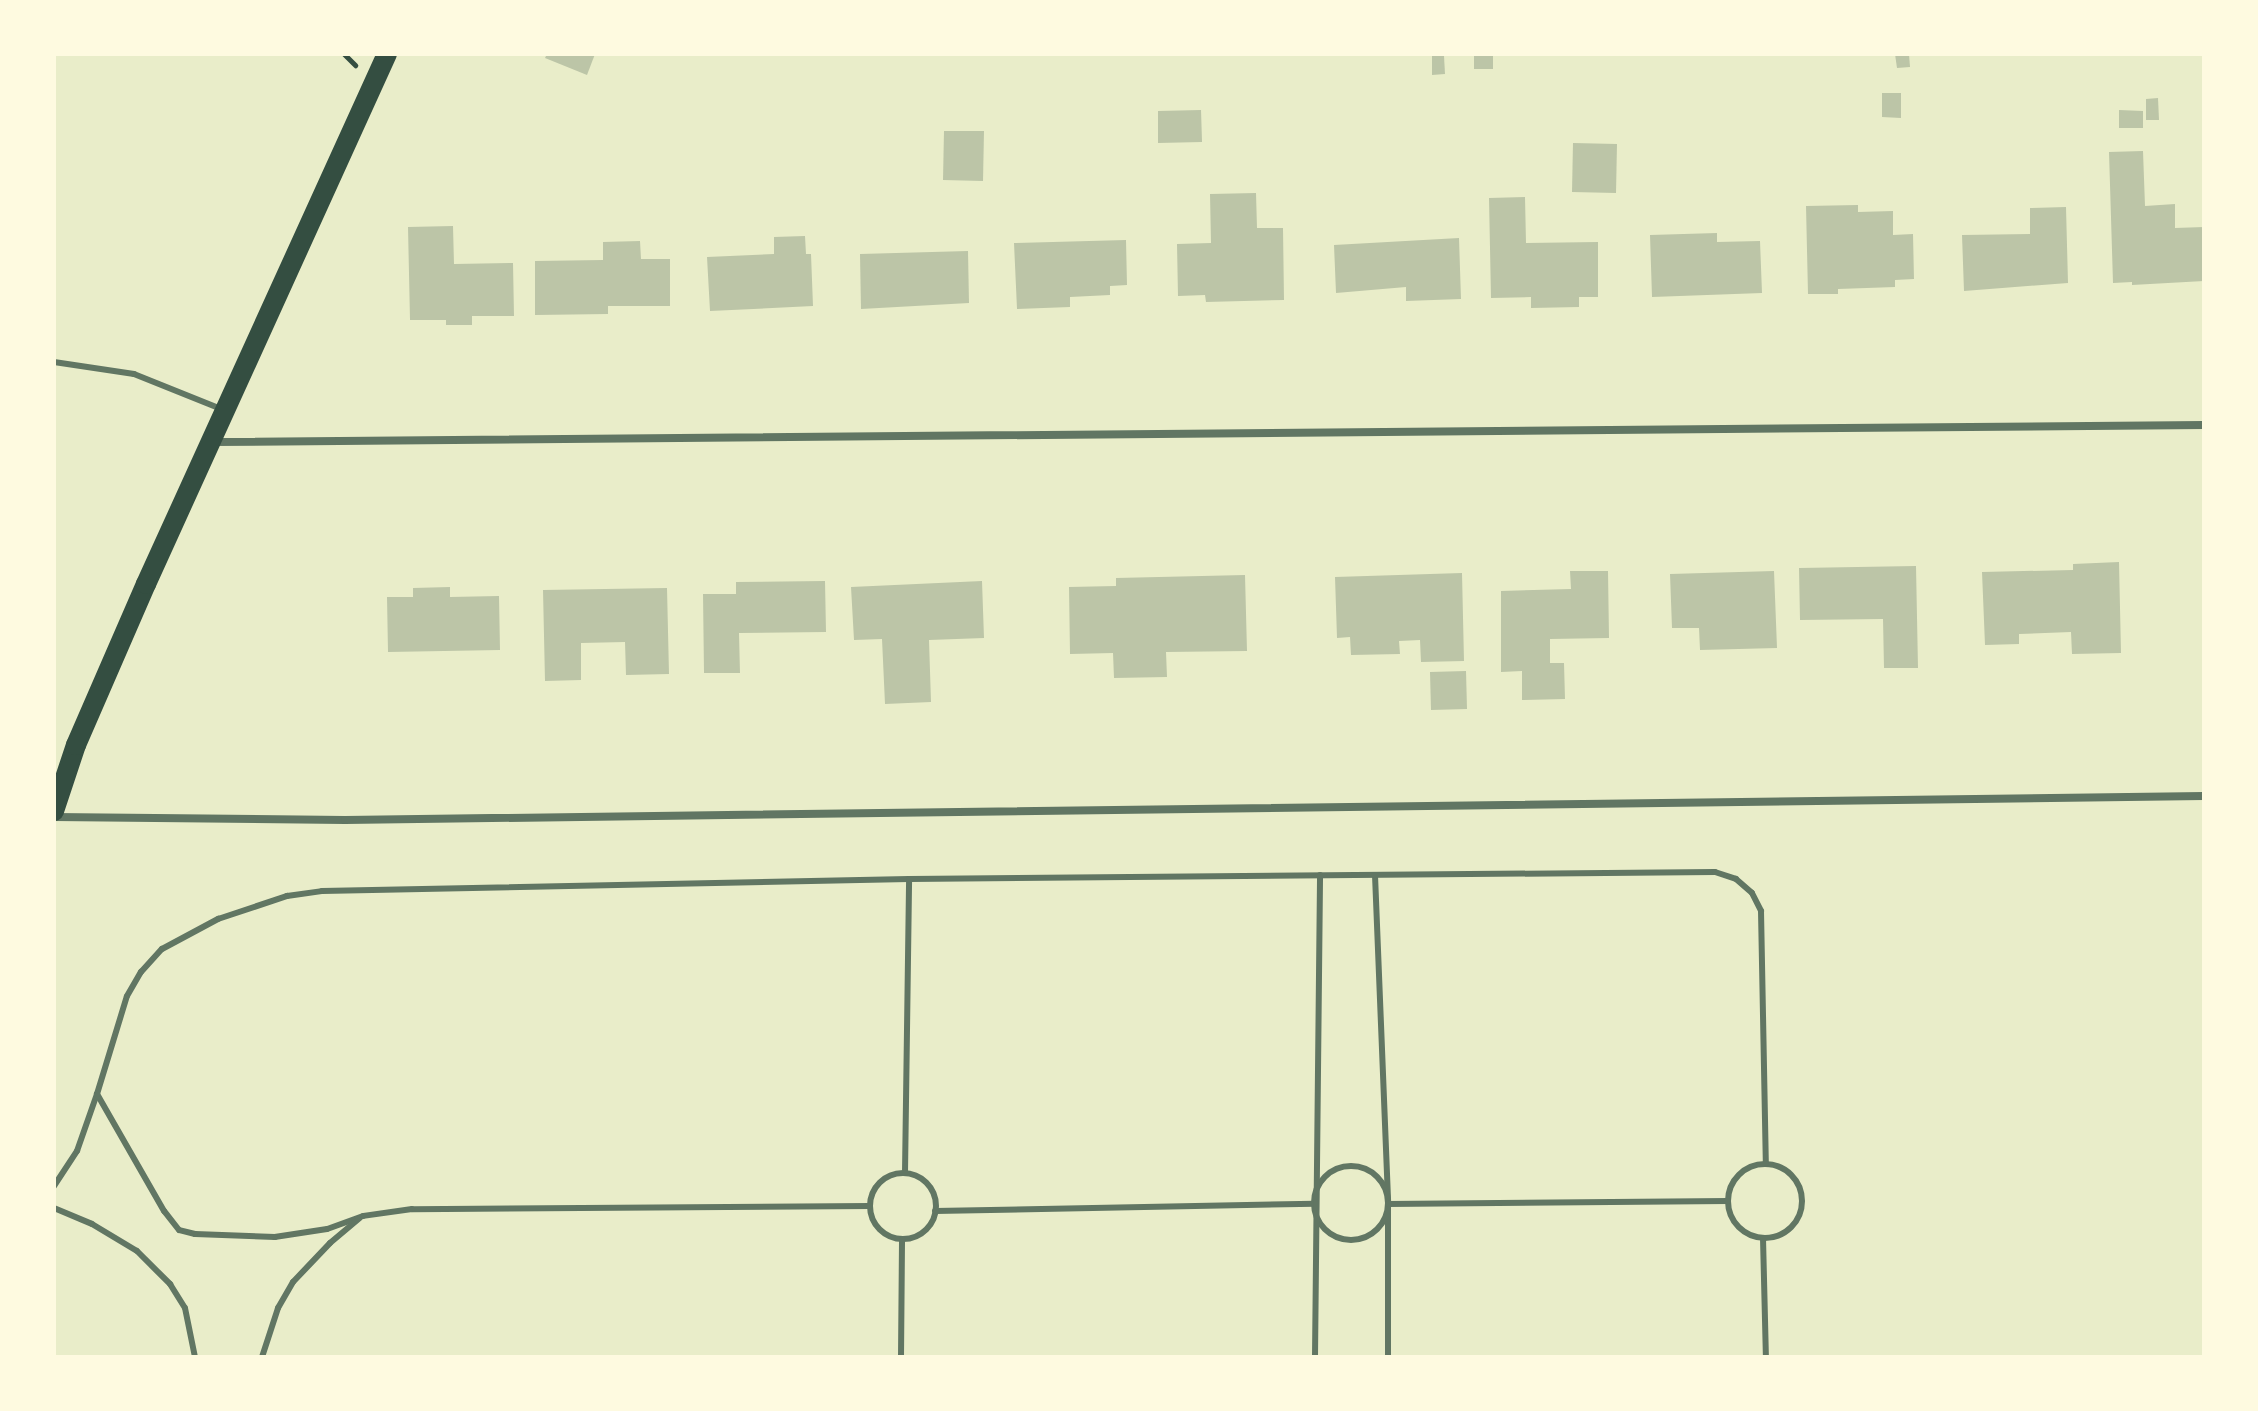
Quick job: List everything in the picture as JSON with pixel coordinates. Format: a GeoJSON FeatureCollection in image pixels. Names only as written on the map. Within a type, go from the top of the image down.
{"type":"FeatureCollection","features":[{"type":"Feature","properties":{"kind":"main road"},"geometry":{"type":"LineString","coordinates":[[54,814],[91,711],[387,54]]}},
{"type":"Feature","properties":{"kind":"street"},"geometry":{"type":"LineString","coordinates":[[210,442],[2204,425]]}},
{"type":"Feature","properties":{"kind":"street"},"geometry":{"type":"LineString","coordinates":[[54,814],[345,820],[2204,796]]}},
{"type":"Feature","properties":{"kind":"lane"},"geometry":{"type":"LineString","coordinates":[[54,362],[134,374],[224,411]]}},
{"type":"Feature","properties":{"kind":"lane"},"geometry":{"type":"LineString","coordinates":[[54,1186],[77,1151],[122,1010],[149,961],[169,944],[204,926],[287,896],[344,889],[909,879],[1715,872],[1736,879],[1752,893],[1761,911],[1766,1163]]}},
{"type":"Feature","properties":{"kind":"lane"},"geometry":{"type":"LineString","coordinates":[[1315,1357],[1320,875]]}},
{"type":"Feature","properties":{"kind":"lane"},"geometry":{"type":"LineString","coordinates":[[1375,875],[1388,1204],[1388,1357]]}},
{"type":"Feature","properties":{"kind":"lane"},"geometry":{"type":"LineString","coordinates":[[905,1173],[909,879]]}},
{"type":"Feature","properties":{"kind":"lane"},"geometry":{"type":"LineString","coordinates":[[97,1094],[164,1211],[179,1230],[236,1237],[275,1237],[327,1229],[363,1216],[412,1209],[870,1206]]}},
{"type":"Feature","properties":{"kind":"lane"},"geometry":{"type":"LineString","coordinates":[[1766,1163],[1781,1167],[1793,1176],[1802,1198],[1800,1213],[1792,1227],[1778,1235],[1763,1238],[1741,1229],[1732,1217],[1728,1201],[1731,1187],[1739,1174],[1752,1166],[1766,1163]]}},
{"type":"Feature","properties":{"kind":"lane"},"geometry":{"type":"LineString","coordinates":[[1352,1166],[1378,1177],[1388,1204],[1378,1228],[1355,1239],[1331,1233],[1319,1220],[1315,1204],[1319,1184],[1325,1177],[1352,1166]]}},
{"type":"Feature","properties":{"kind":"lane"},"geometry":{"type":"LineString","coordinates":[[905,1173],[928,1185],[935,1211],[927,1229],[916,1237],[902,1239],[880,1229],[870,1206],[878,1185],[890,1176],[905,1173]]}},
{"type":"Feature","properties":{"kind":"lane"},"geometry":{"type":"LineString","coordinates":[[1388,1204],[1728,1201]]}},
{"type":"Feature","properties":{"kind":"lane"},"geometry":{"type":"LineString","coordinates":[[935,1211],[1315,1204]]}},
{"type":"Feature","properties":{"kind":"lane"},"geometry":{"type":"LineString","coordinates":[[54,1208],[92,1224],[137,1251],[170,1284],[185,1308],[195,1357]]}},
{"type":"Feature","properties":{"kind":"lane"},"geometry":{"type":"LineString","coordinates":[[262,1357],[278,1308],[293,1282],[330,1243],[363,1216]]}},
{"type":"Feature","properties":{"kind":"lane"},"geometry":{"type":"LineString","coordinates":[[1763,1238],[1766,1357]]}},
{"type":"Feature","properties":{"kind":"lane"},"geometry":{"type":"LineString","coordinates":[[901,1357],[902,1239]]}},
{"type":"Feature","properties":{"kind":"building"},"geometry":{"type":"Polygon","coordinates":[[[547,54],[595,54],[587,75],[545,58],[547,54]]]}},
{"type":"Feature","properties":{"kind":"building"},"geometry":{"type":"Polygon","coordinates":[[[1474,54],[1493,54],[1493,69],[1474,69],[1474,54]]]}},
{"type":"Feature","properties":{"kind":"building"},"geometry":{"type":"Polygon","coordinates":[[[1895,54],[1909,54],[1910,67],[1897,68],[1895,54]]]}},
{"type":"Feature","properties":{"kind":"building"},"geometry":{"type":"Polygon","coordinates":[[[1432,56],[1444,56],[1445,74],[1432,75],[1432,56]]]}},
{"type":"Feature","properties":{"kind":"building"},"geometry":{"type":"Polygon","coordinates":[[[1882,93],[1901,93],[1901,118],[1882,117],[1882,93]]]}},
{"type":"Feature","properties":{"kind":"building"},"geometry":{"type":"Polygon","coordinates":[[[2158,98],[2159,120],[2146,120],[2146,99],[2158,98]]]}},
{"type":"Feature","properties":{"kind":"building"},"geometry":{"type":"Polygon","coordinates":[[[1201,110],[1202,142],[1158,143],[1158,111],[1201,110]]]}},
{"type":"Feature","properties":{"kind":"building"},"geometry":{"type":"Polygon","coordinates":[[[2119,110],[2143,111],[2143,128],[2119,128],[2119,110]]]}},
{"type":"Feature","properties":{"kind":"building"},"geometry":{"type":"Polygon","coordinates":[[[944,131],[984,131],[983,181],[943,180],[944,131]]]}},
{"type":"Feature","properties":{"kind":"building"},"geometry":{"type":"Polygon","coordinates":[[[1573,143],[1617,144],[1616,193],[1572,192],[1573,143]]]}},
{"type":"Feature","properties":{"kind":"building"},"geometry":{"type":"Polygon","coordinates":[[[2143,151],[2145,206],[2175,204],[2175,228],[2204,227],[2204,281],[2132,285],[2132,282],[2113,283],[2109,152],[2143,151]]]}},
{"type":"Feature","properties":{"kind":"building"},"geometry":{"type":"Polygon","coordinates":[[[1256,193],[1257,228],[1283,228],[1284,300],[1206,302],[1205,295],[1178,296],[1177,244],[1211,243],[1210,194],[1256,193]]]}},
{"type":"Feature","properties":{"kind":"building"},"geometry":{"type":"Polygon","coordinates":[[[1525,197],[1526,243],[1598,242],[1598,297],[1579,297],[1579,307],[1531,308],[1531,297],[1491,298],[1489,198],[1525,197]]]}},
{"type":"Feature","properties":{"kind":"building"},"geometry":{"type":"Polygon","coordinates":[[[1858,205],[1858,212],[1893,211],[1893,235],[1913,234],[1914,279],[1895,280],[1895,287],[1838,289],[1838,294],[1808,294],[1806,206],[1858,205]]]}},
{"type":"Feature","properties":{"kind":"building"},"geometry":{"type":"Polygon","coordinates":[[[2066,207],[2068,283],[1964,291],[1962,235],[2030,234],[2030,208],[2066,207]]]}},
{"type":"Feature","properties":{"kind":"building"},"geometry":{"type":"Polygon","coordinates":[[[453,226],[454,264],[513,263],[514,316],[472,316],[472,325],[446,325],[446,320],[410,320],[408,227],[453,226]]]}},
{"type":"Feature","properties":{"kind":"building"},"geometry":{"type":"Polygon","coordinates":[[[1717,233],[1717,242],[1760,241],[1762,293],[1652,297],[1650,235],[1717,233]]]}},
{"type":"Feature","properties":{"kind":"building"},"geometry":{"type":"Polygon","coordinates":[[[805,236],[806,254],[811,254],[813,306],[710,311],[707,257],[774,254],[774,237],[805,236]]]}},
{"type":"Feature","properties":{"kind":"building"},"geometry":{"type":"Polygon","coordinates":[[[1459,238],[1461,299],[1406,301],[1406,287],[1336,293],[1334,245],[1459,238]]]}},
{"type":"Feature","properties":{"kind":"building"},"geometry":{"type":"Polygon","coordinates":[[[1126,240],[1127,285],[1110,286],[1110,295],[1070,297],[1070,307],[1017,309],[1014,243],[1126,240]]]}},
{"type":"Feature","properties":{"kind":"building"},"geometry":{"type":"Polygon","coordinates":[[[640,241],[641,259],[670,259],[670,306],[608,306],[608,314],[535,315],[535,261],[603,260],[603,242],[640,241]]]}},
{"type":"Feature","properties":{"kind":"building"},"geometry":{"type":"Polygon","coordinates":[[[968,251],[969,303],[861,309],[860,254],[968,251]]]}},
{"type":"Feature","properties":{"kind":"building"},"geometry":{"type":"Polygon","coordinates":[[[2119,562],[2121,653],[2072,654],[2071,632],[2019,634],[2019,644],[1985,645],[1982,572],[2073,570],[2073,564],[2119,562]]]}},
{"type":"Feature","properties":{"kind":"building"},"geometry":{"type":"Polygon","coordinates":[[[1916,566],[1918,668],[1884,668],[1883,619],[1800,620],[1799,568],[1916,566]]]}},
{"type":"Feature","properties":{"kind":"building"},"geometry":{"type":"Polygon","coordinates":[[[1570,571],[1608,571],[1609,638],[1550,639],[1550,663],[1564,663],[1565,699],[1522,700],[1522,671],[1501,672],[1501,591],[1571,589],[1570,571]]]}},
{"type":"Feature","properties":{"kind":"building"},"geometry":{"type":"Polygon","coordinates":[[[1774,571],[1777,648],[1700,650],[1699,628],[1672,628],[1670,574],[1774,571]]]}},
{"type":"Feature","properties":{"kind":"building"},"geometry":{"type":"Polygon","coordinates":[[[1462,573],[1464,661],[1421,662],[1420,640],[1399,641],[1400,654],[1351,655],[1350,637],[1337,638],[1335,577],[1462,573]]]}},
{"type":"Feature","properties":{"kind":"building"},"geometry":{"type":"Polygon","coordinates":[[[1245,575],[1247,651],[1166,652],[1167,677],[1114,678],[1113,653],[1070,654],[1069,587],[1116,586],[1116,578],[1245,575]]]}},
{"type":"Feature","properties":{"kind":"building"},"geometry":{"type":"Polygon","coordinates":[[[825,581],[826,632],[739,633],[740,673],[704,673],[703,594],[736,594],[736,582],[825,581]]]}},
{"type":"Feature","properties":{"kind":"building"},"geometry":{"type":"Polygon","coordinates":[[[982,581],[984,638],[929,640],[931,702],[885,704],[882,639],[854,640],[851,587],[982,581]]]}},
{"type":"Feature","properties":{"kind":"building"},"geometry":{"type":"Polygon","coordinates":[[[450,587],[450,597],[499,596],[500,650],[388,652],[387,597],[413,597],[413,588],[450,587]]]}},
{"type":"Feature","properties":{"kind":"building"},"geometry":{"type":"Polygon","coordinates":[[[667,588],[669,674],[626,675],[625,642],[581,643],[581,680],[545,681],[543,590],[667,588]]]}},
{"type":"Feature","properties":{"kind":"building"},"geometry":{"type":"Polygon","coordinates":[[[1466,671],[1467,709],[1431,710],[1430,672],[1466,671]]]}}]}
